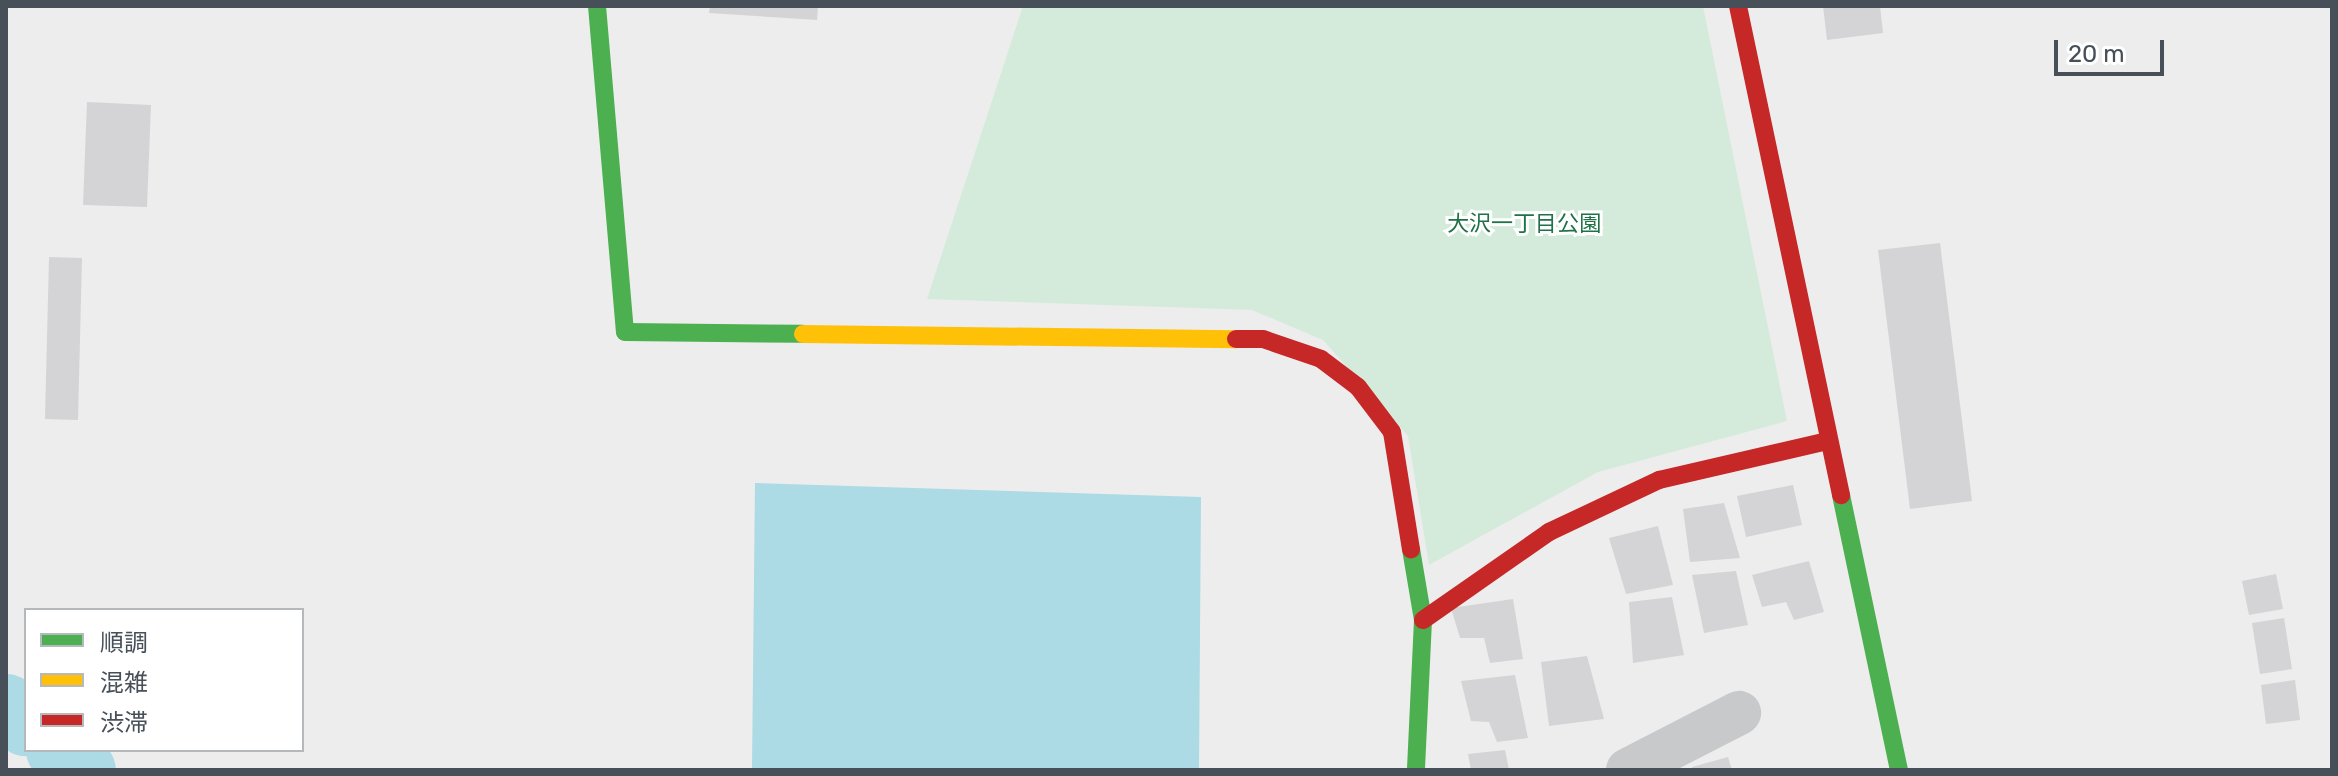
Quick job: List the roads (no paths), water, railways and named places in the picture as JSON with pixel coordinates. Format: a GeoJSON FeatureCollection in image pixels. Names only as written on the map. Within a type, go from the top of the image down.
{"type":"FeatureCollection","features":[{"type":"Feature","properties":{"kind":"street"},"geometry":{"type":"LineString","coordinates":[[597,6],[625,332],[1263,339],[1306,354],[1358,387],[1392,432],[1423,620],[1416,770]]}},
{"type":"Feature","properties":{"kind":"street"},"geometry":{"type":"LineString","coordinates":[[1738,6],[1899,770]]}},
{"type":"Feature","properties":{"kind":"street"},"geometry":{"type":"LineString","coordinates":[[1423,620],[1549,532],[1659,480],[1828,441]]}},
{"type":"Feature","properties":{"kind":"street"},"geometry":{"type":"LineString","coordinates":[[1628,770],[1739,713]]}},
{"type":"Feature","properties":{"kind":"water"},"geometry":{"type":"Polygon","coordinates":[[[755,483],[1201,497],[1199,770],[752,770],[755,483]]]}},
{"type":"Feature","properties":{"kind":"waterway"},"geometry":{"type":"LineString","coordinates":[[6,707],[24,721]]}},
{"type":"Feature","properties":{"kind":"waterway"},"geometry":{"type":"LineString","coordinates":[[61,752],[83,770]]}},
{"type":"Feature","properties":{"kind":"park label","name":"大沢一丁目公園"},"geometry":{"type":"Point","coordinates":[1524,224]}}]}
